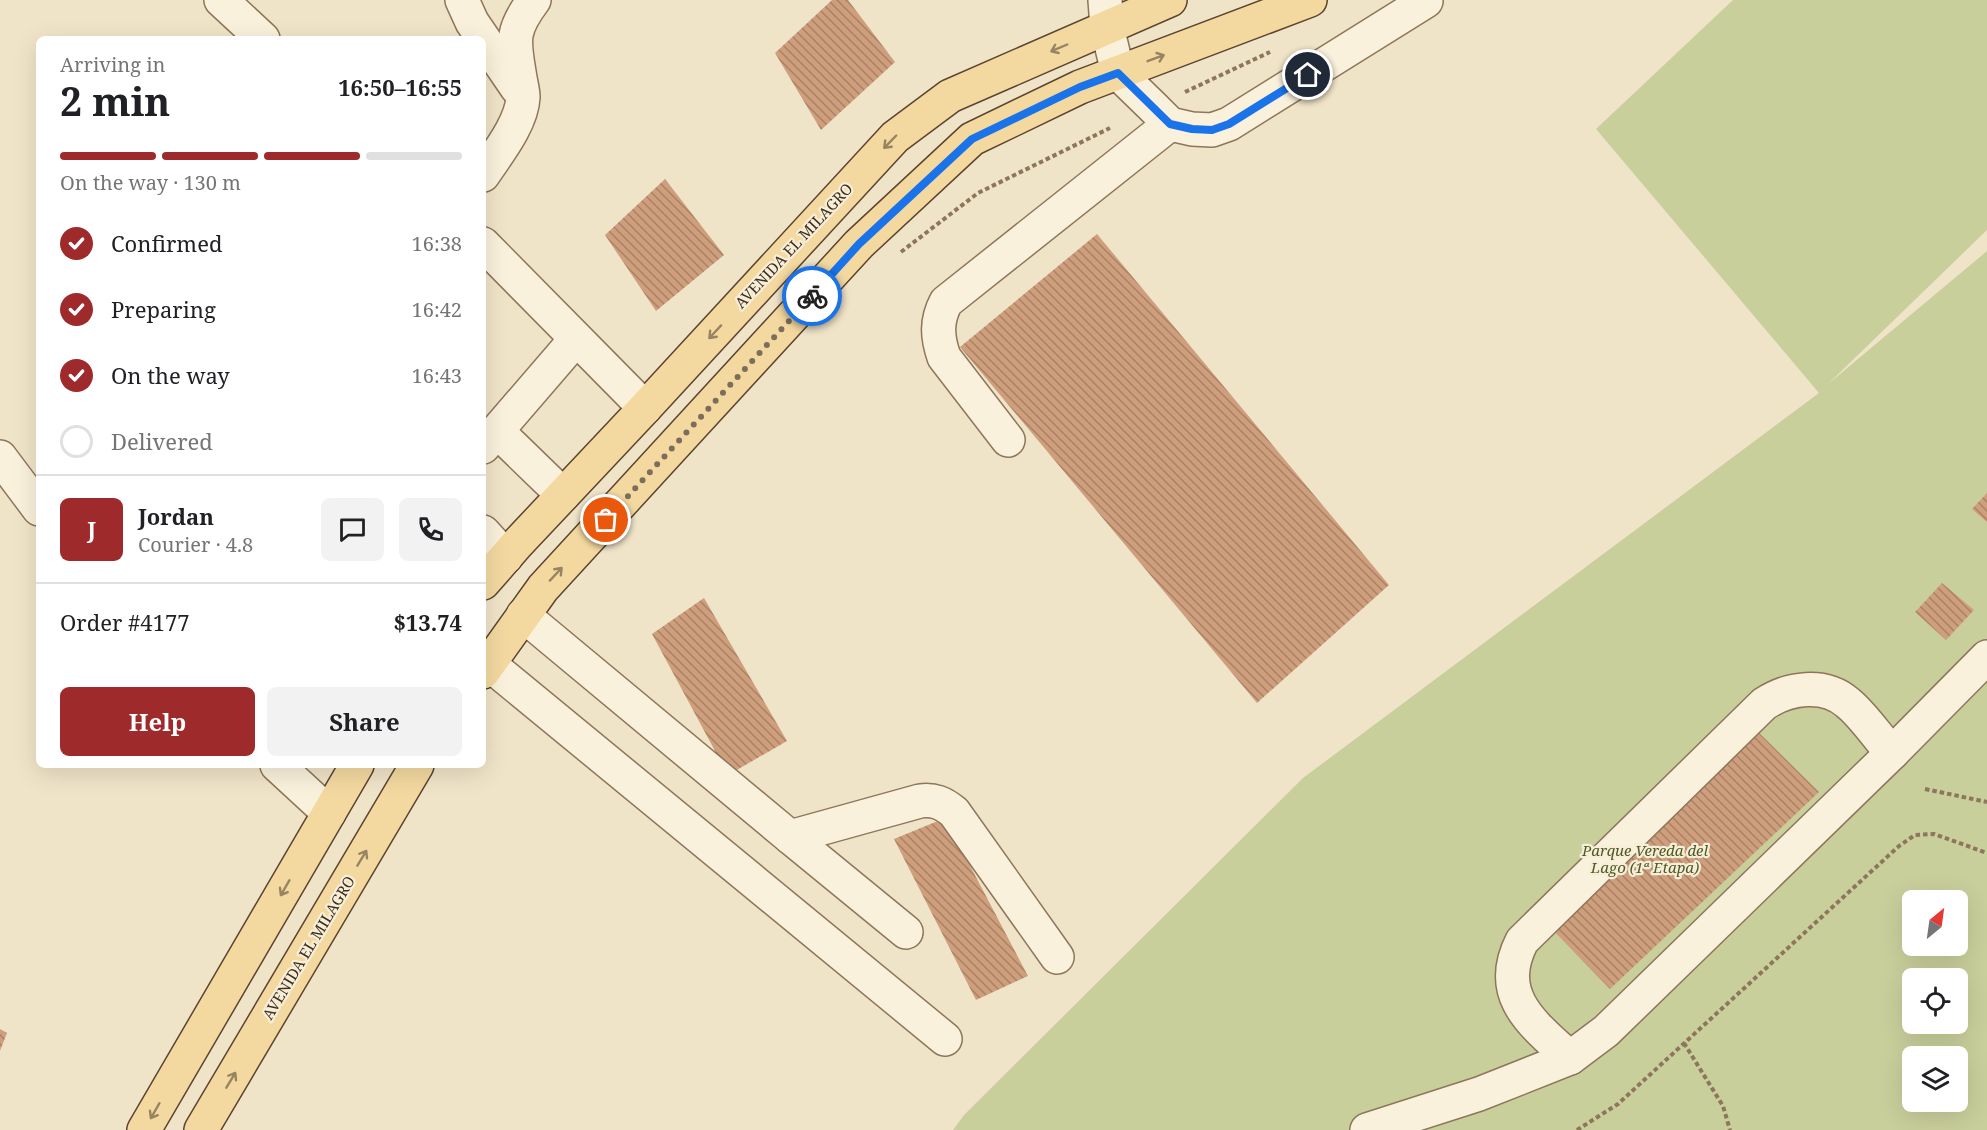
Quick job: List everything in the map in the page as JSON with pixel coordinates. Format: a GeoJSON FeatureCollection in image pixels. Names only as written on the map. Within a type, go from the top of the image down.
{"type":"FeatureCollection","features":[{"type":"Feature","properties":{"kind":"main road","name":"AVENIDA EL MILAGRO"},"geometry":{"type":"LineString","coordinates":[[486,580],[895,137],[950,96],[1106,14],[1170,0]]}},
{"type":"Feature","properties":{"kind":"main road"},"geometry":{"type":"LineString","coordinates":[[486,668],[543,588],[859,244],[972,139],[1080,87],[1310,0]]}},
{"type":"Feature","properties":{"kind":"main road"},"geometry":{"type":"LineString","coordinates":[[144,1130],[355,768]]}},
{"type":"Feature","properties":{"kind":"main road","name":"AVENIDA EL MILAGRO"},"geometry":{"type":"LineString","coordinates":[[201,1130],[415,768]]}},
{"type":"Feature","properties":{"kind":"street"},"geometry":{"type":"LineString","coordinates":[[221,0],[260,36]]}},
{"type":"Feature","properties":{"kind":"street"},"geometry":{"type":"LineString","coordinates":[[462,0],[482,36]]}},
{"type":"Feature","properties":{"kind":"street"},"geometry":{"type":"LineString","coordinates":[[486,171],[506,141],[519,116],[523,97],[514,43],[516,28],[534,0]]}},
{"type":"Feature","properties":{"kind":"street"},"geometry":{"type":"LineString","coordinates":[[1106,14],[1118,73],[1170,124],[1192,129],[1212,130],[1229,124],[1426,1]]}},
{"type":"Feature","properties":{"kind":"street"},"geometry":{"type":"LineString","coordinates":[[486,43],[523,97]]}},
{"type":"Feature","properties":{"kind":"street"},"geometry":{"type":"LineString","coordinates":[[1008,440],[944,357],[939,343],[938,329],[940,314],[946,302],[1170,124]]}},
{"type":"Feature","properties":{"kind":"street"},"geometry":{"type":"LineString","coordinates":[[486,247],[645,408]]}},
{"type":"Feature","properties":{"kind":"street"},"geometry":{"type":"LineString","coordinates":[[563,495],[490,439],[576,339]]}},
{"type":"Feature","properties":{"kind":"street"},"geometry":{"type":"LineString","coordinates":[[0,458],[36,505]]}},
{"type":"Feature","properties":{"kind":"street"},"geometry":{"type":"LineString","coordinates":[[486,535],[506,557]]}},
{"type":"Feature","properties":{"kind":"street"},"geometry":{"type":"LineString","coordinates":[[523,615],[906,932]]}},
{"type":"Feature","properties":{"kind":"street"},"geometry":{"type":"LineString","coordinates":[[1367,1130],[1479,1094],[1570,1058],[1606,1031],[1892,753],[1987,657]]}},
{"type":"Feature","properties":{"kind":"street"},"geometry":{"type":"LineString","coordinates":[[486,668],[945,1039]]}},
{"type":"Feature","properties":{"kind":"street"},"geometry":{"type":"LineString","coordinates":[[1570,1058],[1530,1021],[1519,1005],[1511,973],[1522,941],[1764,704],[1783,693],[1798,690],[1813,690],[1836,696],[1848,702],[1892,753]]}},
{"type":"Feature","properties":{"kind":"street"},"geometry":{"type":"LineString","coordinates":[[280,768],[329,813]]}},
{"type":"Feature","properties":{"kind":"street"},"geometry":{"type":"LineString","coordinates":[[789,837],[920,801],[930,800],[946,805],[954,812],[1057,957]]}},
{"type":"Feature","properties":{"kind":"path"},"geometry":{"type":"LineString","coordinates":[[1925,789],[1987,802]]}},
{"type":"Feature","properties":{"kind":"path"},"geometry":{"type":"LineString","coordinates":[[1577,1130],[1618,1104],[1890,854],[1915,835],[1934,834],[1987,853]]}},
{"type":"Feature","properties":{"kind":"path"},"geometry":{"type":"LineString","coordinates":[[1684,1043],[1723,1106],[1730,1130]]}},
{"type":"Feature","properties":{"kind":"green space","name":"Parque Vereda del Lago (1ª Etapa)"},"geometry":{"type":"Polygon","coordinates":[[[1733,0],[1987,0],[1987,230],[1828,384],[1987,251],[1987,1130],[953,1130],[964,1115],[1303,778],[1819,393],[1596,129],[1733,0]]]}},
{"type":"Feature","properties":{"kind":"building"},"geometry":{"type":"Polygon","coordinates":[[[832,0],[848,0],[895,62],[821,130],[775,53],[832,0]]]}},
{"type":"Feature","properties":{"kind":"building"},"geometry":{"type":"Polygon","coordinates":[[[665,179],[724,255],[656,311],[605,235],[665,179]]]}},
{"type":"Feature","properties":{"kind":"building"},"geometry":{"type":"Polygon","coordinates":[[[1097,234],[1389,585],[1257,703],[960,347],[1097,234]]]}},
{"type":"Feature","properties":{"kind":"building"},"geometry":{"type":"Polygon","coordinates":[[[1987,493],[1987,522],[1972,509],[1987,493]]]}},
{"type":"Feature","properties":{"kind":"building"},"geometry":{"type":"Polygon","coordinates":[[[1942,583],[1974,610],[1946,640],[1915,612],[1942,583]]]}},
{"type":"Feature","properties":{"kind":"building"},"geometry":{"type":"Polygon","coordinates":[[[704,598],[787,741],[728,775],[652,634],[704,598]]]}},
{"type":"Feature","properties":{"kind":"building"},"geometry":{"type":"Polygon","coordinates":[[[1742,716],[1819,792],[1610,989],[1547,924],[1742,716]]]}},
{"type":"Feature","properties":{"kind":"building"},"geometry":{"type":"Polygon","coordinates":[[[945,818],[1028,976],[976,1000],[894,839],[945,818]]]}},
{"type":"Feature","properties":{"kind":"building"},"geometry":{"type":"Polygon","coordinates":[[[0,1029],[7,1033],[0,1051],[0,1029]]]}},
{"type":"Feature","properties":{"kind":"way so far"},"geometry":{"type":"LineString","coordinates":[[606,520],[812,296]]}},
{"type":"Feature","properties":{"kind":"route"},"geometry":{"type":"LineString","coordinates":[[812,296],[859,244],[972,139],[1080,87],[1118,73],[1170,124],[1192,129],[1212,130],[1229,124],[1308,75]]}}]}
